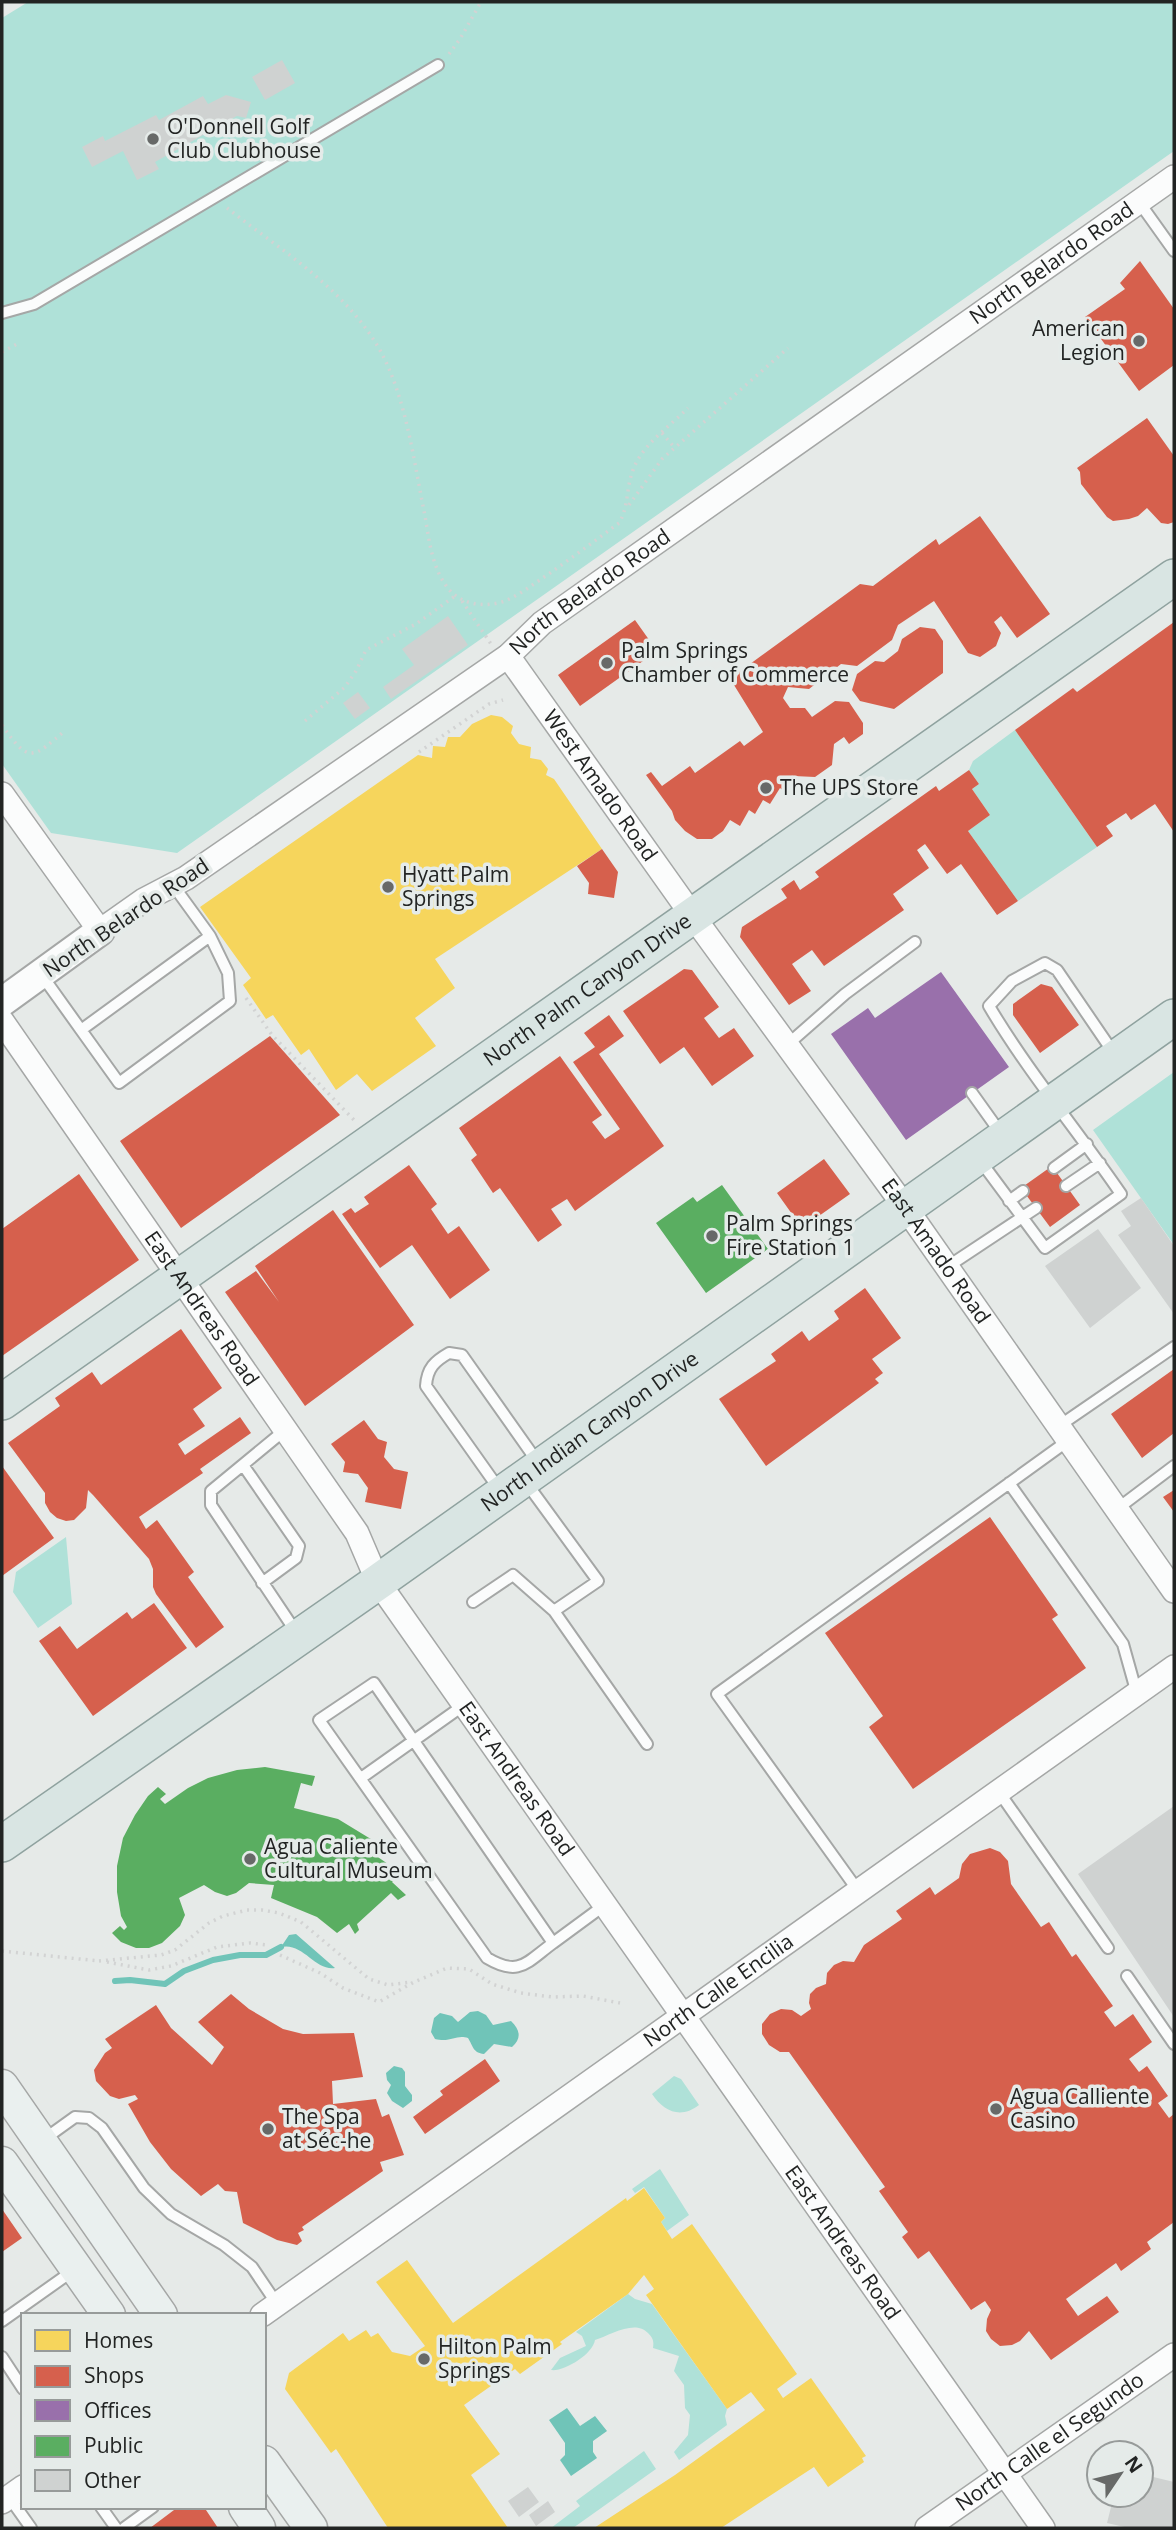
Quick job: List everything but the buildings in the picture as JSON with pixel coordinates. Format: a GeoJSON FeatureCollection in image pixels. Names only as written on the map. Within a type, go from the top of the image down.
{"type":"FeatureCollection","features":[{"type":"Feature","properties":{"kind":"main road","name":"North Palm Canyon Drive"},"geometry":{"type":"LineString","coordinates":[[2,1402],[1174,577]]}},
{"type":"Feature","properties":{"kind":"main road","name":"North Indian Canyon Drive"},"geometry":{"type":"LineString","coordinates":[[2,1844],[378,1582],[1174,1017]]}},
{"type":"Feature","properties":{"kind":"main road"},"geometry":{"type":"LineString","coordinates":[[2,2086],[160,2313]]}},
{"type":"Feature","properties":{"kind":"main road"},"geometry":{"type":"LineString","coordinates":[[2,2163],[108,2313]]}},
{"type":"Feature","properties":{"kind":"main road"},"geometry":{"type":"LineString","coordinates":[[266,2465],[311,2528]]}},
{"type":"Feature","properties":{"kind":"main road"},"geometry":{"type":"LineString","coordinates":[[246,2509],[259,2528]]}},
{"type":"Feature","properties":{"kind":"street","name":"North Belardo Road"},"geometry":{"type":"LineString","coordinates":[[2,1002],[100,931],[144,901],[195,872],[505,657],[542,623],[1174,177]]}},
{"type":"Feature","properties":{"kind":"street","name":"West Amado Road"},"geometry":{"type":"LineString","coordinates":[[505,657],[692,915]]}},
{"type":"Feature","properties":{"kind":"street"},"geometry":{"type":"LineString","coordinates":[[2,794],[100,931]]}},
{"type":"Feature","properties":{"kind":"street","name":"East Amado Road"},"geometry":{"type":"LineString","coordinates":[[692,915],[905,1207],[1174,1591]]}},
{"type":"Feature","properties":{"kind":"street","name":"East Andreas Road"},"geometry":{"type":"LineString","coordinates":[[2,1021],[357,1533],[378,1582],[1043,2528]]}},
{"type":"Feature","properties":{"kind":"street","name":"North Calle Encilia"},"geometry":{"type":"LineString","coordinates":[[270,2309],[685,2017],[1174,1667]]}},
{"type":"Feature","properties":{"kind":"street","name":"North Calle el Segundo"},"geometry":{"type":"LineString","coordinates":[[928,2528],[1174,2355]]}},
{"type":"Feature","properties":{"kind":"lane"},"geometry":{"type":"LineString","coordinates":[[2,313],[34,304],[61,289],[438,65]]}},
{"type":"Feature","properties":{"kind":"lane"},"geometry":{"type":"LineString","coordinates":[[1139,202],[1174,251]]}},
{"type":"Feature","properties":{"kind":"lane"},"geometry":{"type":"LineString","coordinates":[[41,974],[118,1083],[230,1001],[228,973],[210,936],[173,885]]}},
{"type":"Feature","properties":{"kind":"lane"},"geometry":{"type":"LineString","coordinates":[[80,1030],[210,936]]}},
{"type":"Feature","properties":{"kind":"lane"},"geometry":{"type":"LineString","coordinates":[[787,1045],[845,994],[915,942]]}},
{"type":"Feature","properties":{"kind":"lane"},"geometry":{"type":"LineString","coordinates":[[972,1093],[1009,1201],[1045,1248],[1121,1194],[1012,1045],[989,1006],[1012,981],[1045,963],[1057,970],[1117,1058]]}},
{"type":"Feature","properties":{"kind":"lane"},"geometry":{"type":"LineString","coordinates":[[1054,1168],[1087,1144]]}},
{"type":"Feature","properties":{"kind":"lane"},"geometry":{"type":"LineString","coordinates":[[1066,1186],[1100,1163]]}},
{"type":"Feature","properties":{"kind":"lane"},"geometry":{"type":"LineString","coordinates":[[1009,1201],[1023,1191]]}},
{"type":"Feature","properties":{"kind":"lane"},"geometry":{"type":"LineString","coordinates":[[947,1267],[1036,1208]]}},
{"type":"Feature","properties":{"kind":"lane"},"geometry":{"type":"LineString","coordinates":[[859,1892],[717,1695],[1009,1483],[1064,1433],[1174,1347]]}},
{"type":"Feature","properties":{"kind":"lane"},"geometry":{"type":"LineString","coordinates":[[522,1480],[462,1355],[449,1353],[435,1361],[427,1374],[426,1386],[522,1480],[598,1581],[554,1611]]}},
{"type":"Feature","properties":{"kind":"lane"},"geometry":{"type":"LineString","coordinates":[[285,1430],[211,1490],[211,1505],[299,1637]]}},
{"type":"Feature","properties":{"kind":"lane"},"geometry":{"type":"LineString","coordinates":[[243,1465],[299,1546],[296,1558],[262,1583]]}},
{"type":"Feature","properties":{"kind":"lane"},"geometry":{"type":"LineString","coordinates":[[1117,1509],[1174,1466]]}},
{"type":"Feature","properties":{"kind":"lane"},"geometry":{"type":"LineString","coordinates":[[1009,1483],[1123,1644],[1137,1694]]}},
{"type":"Feature","properties":{"kind":"lane"},"geometry":{"type":"LineString","coordinates":[[473,1602],[513,1575],[554,1611],[647,1744]]}},
{"type":"Feature","properties":{"kind":"lane"},"geometry":{"type":"LineString","coordinates":[[553,1943],[374,1683],[319,1720],[487,1958],[503,1968],[520,1967],[553,1943],[606,1904]]}},
{"type":"Feature","properties":{"kind":"lane"},"geometry":{"type":"LineString","coordinates":[[360,1778],[465,1705]]}},
{"type":"Feature","properties":{"kind":"lane"},"geometry":{"type":"LineString","coordinates":[[999,1792],[1108,1948]]}},
{"type":"Feature","properties":{"kind":"lane"},"geometry":{"type":"LineString","coordinates":[[1127,1976],[1174,2044]]}},
{"type":"Feature","properties":{"kind":"lane"},"geometry":{"type":"LineString","coordinates":[[40,2141],[75,2117],[89,2118],[102,2128],[144,2188],[171,2214],[224,2245],[253,2267],[270,2309]]}},
{"type":"Feature","properties":{"kind":"lane"},"geometry":{"type":"LineString","coordinates":[[2,2321],[76,2268]]}},
{"type":"Feature","properties":{"kind":"lane"},"geometry":{"type":"LineString","coordinates":[[2,2357],[21,2386]]}},
{"type":"Feature","properties":{"kind":"lane"},"geometry":{"type":"LineString","coordinates":[[11,2495],[31,2528]]}},
{"type":"Feature","properties":{"kind":"lane"},"geometry":{"type":"LineString","coordinates":[[102,2509],[116,2528]]}},
{"type":"Feature","properties":{"kind":"lane"},"geometry":{"type":"LineString","coordinates":[[124,2528],[150,2509]]}},
{"type":"Feature","properties":{"kind":"path"},"geometry":{"type":"LineString","coordinates":[[438,65],[460,39],[481,2]]}},
{"type":"Feature","properties":{"kind":"path"},"geometry":{"type":"LineString","coordinates":[[214,198],[326,285],[356,316],[381,353],[401,408],[433,557],[446,586],[460,599],[505,657]]}},
{"type":"Feature","properties":{"kind":"path"},"geometry":{"type":"LineString","coordinates":[[2,352],[17,344]]}},
{"type":"Feature","properties":{"kind":"path"},"geometry":{"type":"LineString","coordinates":[[460,599],[490,605],[519,594],[619,523],[662,459],[788,348]]}},
{"type":"Feature","properties":{"kind":"path"},"geometry":{"type":"LineString","coordinates":[[626,509],[633,468],[644,450],[688,408]]}},
{"type":"Feature","properties":{"kind":"path"},"geometry":{"type":"LineString","coordinates":[[662,433],[674,447]]}},
{"type":"Feature","properties":{"kind":"path"},"geometry":{"type":"LineString","coordinates":[[304,721],[345,687],[366,650],[416,624],[456,596]]}},
{"type":"Feature","properties":{"kind":"path"},"geometry":{"type":"LineString","coordinates":[[419,752],[489,704],[503,700]]}},
{"type":"Feature","properties":{"kind":"path"},"geometry":{"type":"LineString","coordinates":[[2,725],[22,750],[30,754],[39,752],[66,730]]}},
{"type":"Feature","properties":{"kind":"path"},"geometry":{"type":"LineString","coordinates":[[228,973],[272,1035],[356,1122],[379,1138]]}},
{"type":"Feature","properties":{"kind":"path"},"geometry":{"type":"LineString","coordinates":[[99,1961],[160,1955],[175,1950],[209,1923],[223,1916],[247,1910],[262,1910],[279,1913],[301,1922],[369,1979],[388,1985],[414,1982]]}},
{"type":"Feature","properties":{"kind":"path"},"geometry":{"type":"LineString","coordinates":[[2,1951],[99,1961],[149,1970],[171,1966],[217,1947],[250,1943],[268,1945]]}},
{"type":"Feature","properties":{"kind":"path"},"geometry":{"type":"LineString","coordinates":[[280,1955],[320,1973],[363,1998],[379,2002],[414,1982],[447,1968],[469,1969],[492,1983],[522,1993],[552,1997],[583,1996],[620,2003]]}},
{"type":"Feature","properties":{"kind":"green space"},"geometry":{"type":"Polygon","coordinates":[[[28,2],[1174,2],[1174,151],[177,853],[51,833],[2,764],[2,18],[28,2]]]}},
{"type":"Feature","properties":{"kind":"green space"},"geometry":{"type":"Polygon","coordinates":[[[1015,730],[1097,847],[1018,901],[968,831],[990,815],[972,789],[979,784],[969,770],[973,761],[1015,730]]]}},
{"type":"Feature","properties":{"kind":"green space"},"geometry":{"type":"Polygon","coordinates":[[[1174,1072],[1174,1245],[1093,1130],[1174,1072]]]}},
{"type":"Feature","properties":{"kind":"green space"},"geometry":{"type":"Polygon","coordinates":[[[66,1537],[72,1604],[38,1628],[13,1592],[16,1572],[66,1537]]]}},
{"type":"Feature","properties":{"kind":"green space"},"geometry":{"type":"Polygon","coordinates":[[[674,2076],[681,2079],[699,2105],[686,2112],[673,2112],[657,2100],[652,2094],[674,2076]]]}},
{"type":"Feature","properties":{"kind":"green space"},"geometry":{"type":"Polygon","coordinates":[[[660,2169],[689,2215],[667,2231],[661,2222],[665,2218],[644,2187],[635,2193],[632,2189],[660,2169]]]}},
{"type":"Feature","properties":{"kind":"green space"},"geometry":{"type":"Polygon","coordinates":[[[628,2294],[652,2304],[727,2409],[727,2425],[679,2460],[674,2452],[688,2435],[690,2415],[685,2408],[684,2385],[674,2371],[679,2356],[653,2348],[652,2338],[643,2329],[622,2329],[595,2340],[589,2351],[577,2361],[551,2370],[560,2358],[586,2346],[582,2336],[576,2332],[628,2294]]]}},
{"type":"Feature","properties":{"kind":"green space"},"geometry":{"type":"Polygon","coordinates":[[[644,2451],[656,2469],[573,2528],[551,2528],[580,2506],[576,2501],[644,2451]]]}},
{"type":"Feature","properties":{"kind":"water"},"geometry":{"type":"Polygon","coordinates":[[[296,1934],[335,1968],[321,1965],[296,1949],[281,1947],[289,1935],[296,1934]]]}},
{"type":"Feature","properties":{"kind":"water"},"geometry":{"type":"Polygon","coordinates":[[[478,2011],[486,2015],[493,2025],[511,2021],[519,2034],[512,2047],[494,2044],[484,2054],[474,2049],[468,2038],[441,2040],[435,2039],[431,2032],[434,2018],[440,2013],[452,2016],[458,2022],[470,2012],[478,2011]]]}},
{"type":"Feature","properties":{"kind":"water"},"geometry":{"type":"Polygon","coordinates":[[[394,2066],[405,2072],[405,2086],[412,2095],[412,2101],[403,2108],[392,2101],[387,2093],[391,2085],[386,2073],[394,2066]]]}},
{"type":"Feature","properties":{"kind":"water"},"geometry":{"type":"Polygon","coordinates":[[[567,2408],[580,2426],[595,2416],[607,2431],[593,2441],[593,2452],[597,2458],[571,2476],[560,2460],[565,2455],[565,2443],[549,2420],[567,2408]]]}},
{"type":"Feature","properties":{"kind":"waterway"},"geometry":{"type":"LineString","coordinates":[[115,1981],[165,1984],[184,1971],[213,1960],[240,1955],[266,1955],[281,1947]]}},
{"type":"Feature","properties":{"kind":"place","name":"O'Donnell Golf Club Clubhouse"},"geometry":{"type":"Point","coordinates":[153,139]}},
{"type":"Feature","properties":{"kind":"place","name":"American Legion"},"geometry":{"type":"Point","coordinates":[1139,341]}},
{"type":"Feature","properties":{"kind":"place","name":"Palm Springs Chamber of Commerce"},"geometry":{"type":"Point","coordinates":[607,663]}},
{"type":"Feature","properties":{"kind":"place","name":"The UPS Store"},"geometry":{"type":"Point","coordinates":[766,788]}},
{"type":"Feature","properties":{"kind":"place","name":"Hyatt Palm Springs"},"geometry":{"type":"Point","coordinates":[388,887]}},
{"type":"Feature","properties":{"kind":"place","name":"Palm Springs Fire Station 1"},"geometry":{"type":"Point","coordinates":[712,1236]}},
{"type":"Feature","properties":{"kind":"place","name":"Agua Caliente Cultural Museum"},"geometry":{"type":"Point","coordinates":[250,1859]}},
{"type":"Feature","properties":{"kind":"place","name":"Agua Calliente Casino"},"geometry":{"type":"Point","coordinates":[996,2109]}},
{"type":"Feature","properties":{"kind":"place","name":"The Spa at Séc-he"},"geometry":{"type":"Point","coordinates":[268,2129]}},
{"type":"Feature","properties":{"kind":"place","name":"Hilton Palm Springs"},"geometry":{"type":"Point","coordinates":[424,2359]}}]}
